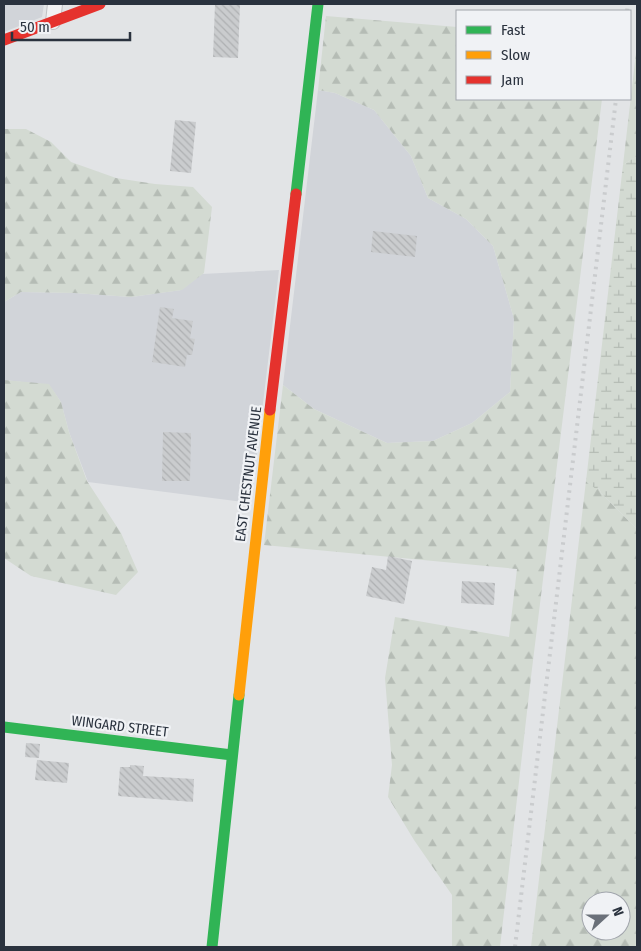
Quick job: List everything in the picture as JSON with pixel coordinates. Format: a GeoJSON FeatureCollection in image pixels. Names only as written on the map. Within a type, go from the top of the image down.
{"type":"FeatureCollection","features":[{"type":"Feature","properties":{"kind":"street"},"geometry":{"type":"LineString","coordinates":[[53,22],[55,4]]}},
{"type":"Feature","properties":{"kind":"street"},"geometry":{"type":"LineString","coordinates":[[4,40],[100,4]]}},
{"type":"Feature","properties":{"kind":"street","name":"EAST CHESTNUT AVENUE"},"geometry":{"type":"LineString","coordinates":[[212,947],[232,754],[318,4]]}},
{"type":"Feature","properties":{"kind":"street","name":"WINGARD STREET"},"geometry":{"type":"LineString","coordinates":[[4,727],[232,754]]}},
{"type":"Feature","properties":{"kind":"shaded area"},"geometry":{"type":"Polygon","coordinates":[[[4,4],[44,4],[42,17],[4,32],[4,4]]]}},
{"type":"Feature","properties":{"kind":"shaded area"},"geometry":{"type":"Polygon","coordinates":[[[318,90],[335,93],[374,110],[411,156],[428,198],[466,219],[493,246],[514,319],[510,392],[472,423],[433,441],[387,443],[314,409],[283,385],[318,90]]]}},
{"type":"Feature","properties":{"kind":"shaded area"},"geometry":{"type":"Polygon","coordinates":[[[279,270],[251,503],[88,482],[69,432],[61,402],[49,385],[4,380],[4,302],[21,292],[131,297],[181,290],[202,274],[279,270]]]}},
{"type":"Feature","properties":{"kind":"green space"},"geometry":{"type":"Polygon","coordinates":[[[326,16],[456,27],[456,100],[602,100],[500,947],[452,947],[452,895],[414,840],[388,797],[392,765],[385,678],[395,617],[509,637],[517,569],[264,545],[283,385],[314,409],[387,443],[433,441],[472,423],[510,392],[514,319],[493,246],[466,219],[428,198],[411,156],[374,110],[335,93],[318,90],[326,16]]]}},
{"type":"Feature","properties":{"kind":"green space"},"geometry":{"type":"Polygon","coordinates":[[[637,44],[637,156],[623,165],[631,100],[637,44]]]}},
{"type":"Feature","properties":{"kind":"green space"},"geometry":{"type":"Polygon","coordinates":[[[4,129],[26,129],[51,142],[71,162],[116,178],[193,187],[212,207],[204,273],[182,290],[131,297],[21,292],[4,302],[4,129]]]}},
{"type":"Feature","properties":{"kind":"green space"},"geometry":{"type":"Polygon","coordinates":[[[637,156],[637,529],[601,493],[598,486],[597,490],[586,481],[623,165],[637,156]]]}},
{"type":"Feature","properties":{"kind":"green space"},"geometry":{"type":"Polygon","coordinates":[[[4,380],[49,384],[61,402],[69,432],[87,481],[121,533],[138,572],[116,595],[31,576],[4,558],[4,380]]]}},
{"type":"Feature","properties":{"kind":"green space"},"geometry":{"type":"Polygon","coordinates":[[[586,481],[597,489],[597,485],[601,493],[637,529],[637,947],[531,947],[586,481]]]}},
{"type":"Feature","properties":{"kind":"building"},"geometry":{"type":"Polygon","coordinates":[[[215,4],[240,4],[238,58],[213,57],[215,4]]]}},
{"type":"Feature","properties":{"kind":"building"},"geometry":{"type":"Polygon","coordinates":[[[175,120],[196,122],[191,173],[170,171],[175,120]]]}},
{"type":"Feature","properties":{"kind":"building"},"geometry":{"type":"Polygon","coordinates":[[[373,231],[417,236],[415,257],[371,252],[373,231]]]}},
{"type":"Feature","properties":{"kind":"building"},"geometry":{"type":"Polygon","coordinates":[[[160,307],[174,309],[172,318],[193,321],[190,338],[195,339],[192,355],[187,355],[185,367],[152,362],[160,307]]]}},
{"type":"Feature","properties":{"kind":"building"},"geometry":{"type":"Polygon","coordinates":[[[163,432],[191,433],[190,481],[162,481],[163,432]]]}},
{"type":"Feature","properties":{"kind":"building"},"geometry":{"type":"Polygon","coordinates":[[[388,556],[412,561],[404,604],[366,596],[372,567],[386,570],[388,556]]]}},
{"type":"Feature","properties":{"kind":"building"},"geometry":{"type":"Polygon","coordinates":[[[462,581],[495,583],[494,605],[461,603],[462,581]]]}},
{"type":"Feature","properties":{"kind":"building"},"geometry":{"type":"Polygon","coordinates":[[[26,743],[40,744],[39,758],[25,757],[26,743]]]}},
{"type":"Feature","properties":{"kind":"building"},"geometry":{"type":"Polygon","coordinates":[[[37,760],[69,763],[67,783],[35,780],[37,760]]]}},
{"type":"Feature","properties":{"kind":"building"},"geometry":{"type":"Polygon","coordinates":[[[130,765],[144,766],[143,776],[194,779],[193,802],[118,796],[120,767],[130,767],[130,765]]]}},
{"type":"Feature","properties":{"kind":"railway"},"geometry":{"type":"LineString","coordinates":[[627,10],[628,4]]}},
{"type":"Feature","properties":{"kind":"railway"},"geometry":{"type":"LineString","coordinates":[[515,947],[616,100]]}},
{"type":"Feature","properties":{"kind":"traffic: fast"},"geometry":{"type":"LineString","coordinates":[[296,194],[318,4]]}},
{"type":"Feature","properties":{"kind":"traffic: fast"},"geometry":{"type":"LineString","coordinates":[[212,947],[239,695]]}},
{"type":"Feature","properties":{"kind":"traffic: fast"},"geometry":{"type":"LineString","coordinates":[[4,727],[232,755]]}},
{"type":"Feature","properties":{"kind":"traffic: slow"},"geometry":{"type":"LineString","coordinates":[[239,695],[270,410]]}},
{"type":"Feature","properties":{"kind":"traffic: jam"},"geometry":{"type":"LineString","coordinates":[[4,40],[100,4]]}},
{"type":"Feature","properties":{"kind":"traffic: jam"},"geometry":{"type":"LineString","coordinates":[[270,410],[296,194]]}}]}
